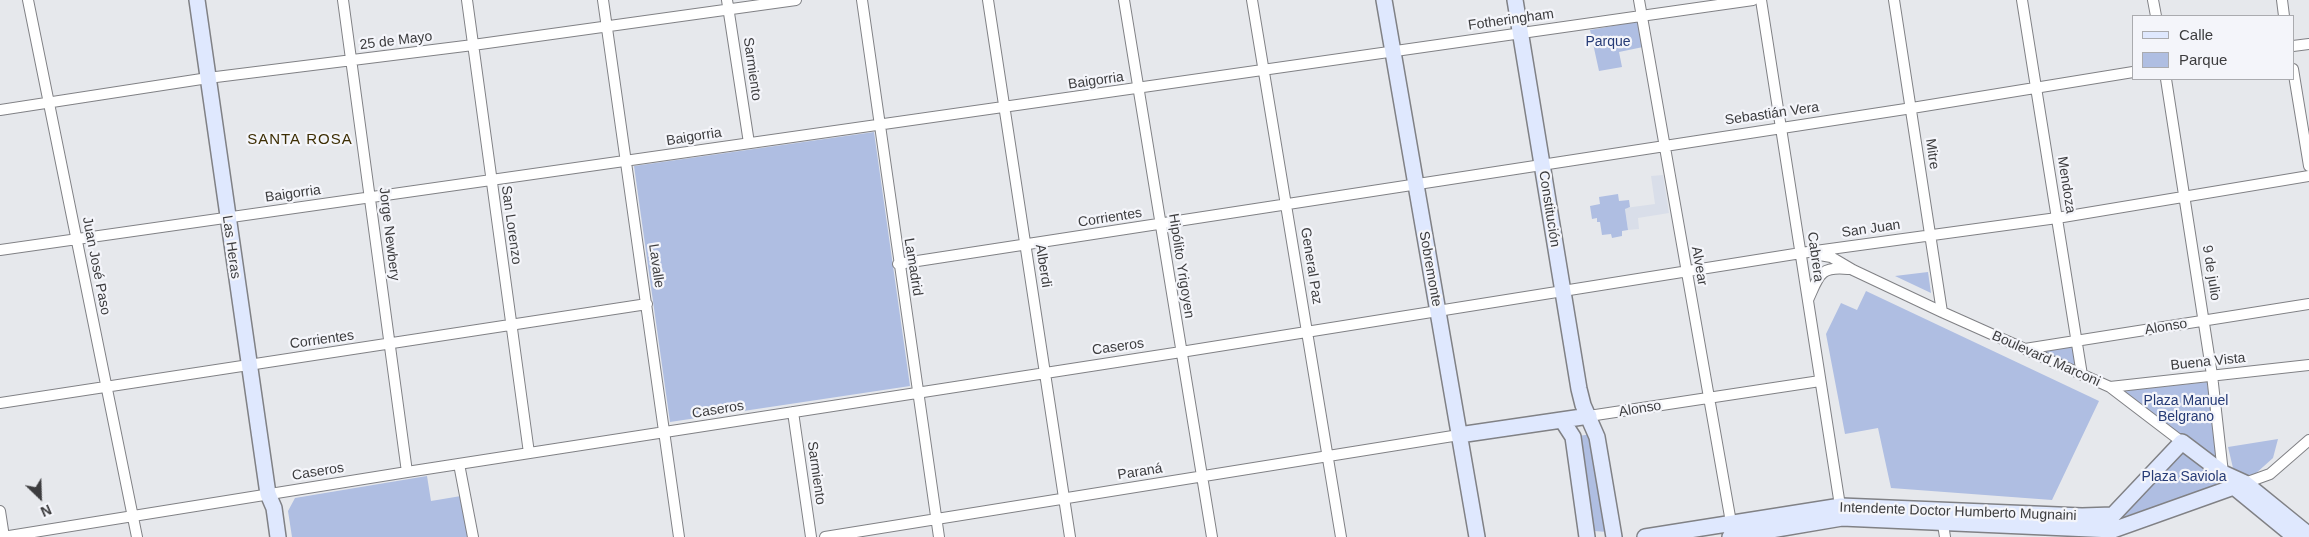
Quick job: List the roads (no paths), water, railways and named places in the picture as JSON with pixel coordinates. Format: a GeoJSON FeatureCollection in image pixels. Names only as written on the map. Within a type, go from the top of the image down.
{"type":"FeatureCollection","features":[{"type":"Feature","properties":{"kind":"main road","name":"Las Heras"},"geometry":{"type":"LineString","coordinates":[[197,0],[248,364],[268,494],[274,508],[278,537]]}},
{"type":"Feature","properties":{"kind":"main road","name":"Sobremonte"},"geometry":{"type":"LineString","coordinates":[[1384,0],[1476,537]]}},
{"type":"Feature","properties":{"kind":"main road","name":"Constitución"},"geometry":{"type":"LineString","coordinates":[[1514,0],[1579,389],[1597,437],[1614,537]]}},
{"type":"Feature","properties":{"kind":"main road","name":"Alonso"},"geometry":{"type":"LineString","coordinates":[[1459,435],[1589,416]]}},
{"type":"Feature","properties":{"kind":"main road"},"geometry":{"type":"LineString","coordinates":[[1562,420],[1573,437],[1587,537]]}},
{"type":"Feature","properties":{"kind":"main road","name":"Boulevard Marconi"},"geometry":{"type":"LineString","coordinates":[[2182,442],[2309,535]]}},
{"type":"Feature","properties":{"kind":"main road"},"geometry":{"type":"LineString","coordinates":[[2113,515],[2182,442]]}},
{"type":"Feature","properties":{"kind":"main road","name":"Boulevard Marconi"},"geometry":{"type":"LineString","coordinates":[[2240,485],[2295,537]]}},
{"type":"Feature","properties":{"kind":"main road","name":"Intendente Doctor Humberto Mugnaini"},"geometry":{"type":"LineString","coordinates":[[1942,515],[2118,534],[2240,485]]}},
{"type":"Feature","properties":{"kind":"main road","name":"Las Heras"},"geometry":{"type":"LineString","coordinates":[[268,494],[264,509],[268,537]]}},
{"type":"Feature","properties":{"kind":"main road","name":"Intendente Doctor Humberto Mugnaini"},"geometry":{"type":"LineString","coordinates":[[1645,537],[1731,533],[1841,512],[1942,515],[2113,515]]}},
{"type":"Feature","properties":{"kind":"street","name":"Juan José Paso"},"geometry":{"type":"LineString","coordinates":[[28,0],[137,537]]}},
{"type":"Feature","properties":{"kind":"street","name":"Jorge Newbery"},"geometry":{"type":"LineString","coordinates":[[343,0],[407,472]]}},
{"type":"Feature","properties":{"kind":"street","name":"San Lorenzo"},"geometry":{"type":"LineString","coordinates":[[467,0],[490,181],[529,453]]}},
{"type":"Feature","properties":{"kind":"street","name":"Lavalle"},"geometry":{"type":"LineString","coordinates":[[603,0],[647,304],[678,537]]}},
{"type":"Feature","properties":{"kind":"street","name":"25 de Mayo"},"geometry":{"type":"LineString","coordinates":[[0,110],[49,104],[208,78],[351,61],[607,26],[728,5],[796,0]]}},
{"type":"Feature","properties":{"kind":"street","name":"Lamadrid"},"geometry":{"type":"LineString","coordinates":[[862,0],[898,264],[939,537]]}},
{"type":"Feature","properties":{"kind":"street","name":"Alberdi"},"geometry":{"type":"LineString","coordinates":[[988,0],[1070,537]]}},
{"type":"Feature","properties":{"kind":"street","name":"Hipólito Yrigoyen"},"geometry":{"type":"LineString","coordinates":[[1124,0],[1212,537]]}},
{"type":"Feature","properties":{"kind":"street","name":"General Paz"},"geometry":{"type":"LineString","coordinates":[[1252,0],[1341,537]]}},
{"type":"Feature","properties":{"kind":"street","name":"Alvear"},"geometry":{"type":"LineString","coordinates":[[1639,0],[1710,398],[1731,533]]}},
{"type":"Feature","properties":{"kind":"street","name":"Fotheringham"},"geometry":{"type":"LineString","coordinates":[[1393,52],[1520,32],[1753,0]]}},
{"type":"Feature","properties":{"kind":"street","name":"Cabrera"},"geometry":{"type":"LineString","coordinates":[[1761,0],[1841,512]]}},
{"type":"Feature","properties":{"kind":"street","name":"Mitre"},"geometry":{"type":"LineString","coordinates":[[1894,0],[1942,312]]}},
{"type":"Feature","properties":{"kind":"street","name":"Mendoza"},"geometry":{"type":"LineString","coordinates":[[2022,0],[2082,375]]}},
{"type":"Feature","properties":{"kind":"street"},"geometry":{"type":"LineString","coordinates":[[2153,0],[2156,15]]}},
{"type":"Feature","properties":{"kind":"street"},"geometry":{"type":"LineString","coordinates":[[2282,0],[2284,15]]}},
{"type":"Feature","properties":{"kind":"street","name":"Sarmiento"},"geometry":{"type":"LineString","coordinates":[[728,5],[749,143]]}},
{"type":"Feature","properties":{"kind":"street"},"geometry":{"type":"LineString","coordinates":[[2294,46],[2309,44]]}},
{"type":"Feature","properties":{"kind":"street","name":"Baigorria"},"geometry":{"type":"LineString","coordinates":[[0,250],[1393,52]]}},
{"type":"Feature","properties":{"kind":"street","name":"Sebastián Vera"},"geometry":{"type":"LineString","coordinates":[[1416,184],[2132,72]]}},
{"type":"Feature","properties":{"kind":"street"},"geometry":{"type":"LineString","coordinates":[[2294,74],[2309,166]]}},
{"type":"Feature","properties":{"kind":"street","name":"9 de julio"},"geometry":{"type":"LineString","coordinates":[[2166,80],[2212,375],[2223,473]]}},
{"type":"Feature","properties":{"kind":"street","name":"San Juan"},"geometry":{"type":"LineString","coordinates":[[1437,311],[1801,253],[2057,218],[2309,176]]}},
{"type":"Feature","properties":{"kind":"street","name":"Corrientes"},"geometry":{"type":"LineString","coordinates":[[898,264],[1416,184]]}},
{"type":"Feature","properties":{"kind":"street","name":"Boulevard Marconi"},"geometry":{"type":"LineString","coordinates":[[1801,253],[1831,256],[1854,270],[1942,312],[2110,387],[2182,442]]}},
{"type":"Feature","properties":{"kind":"street","name":"Boulevard Marconi"},"geometry":{"type":"LineString","coordinates":[[1808,301],[1817,280],[1824,271],[1833,268],[1854,270]]}},
{"type":"Feature","properties":{"kind":"street","name":"Corrientes"},"geometry":{"type":"LineString","coordinates":[[0,404],[248,364],[647,304]]}},
{"type":"Feature","properties":{"kind":"street","name":"Alonso"},"geometry":{"type":"LineString","coordinates":[[2024,349],[2309,304]]}},
{"type":"Feature","properties":{"kind":"street","name":"Caseros"},"geometry":{"type":"LineString","coordinates":[[4,537],[1045,371],[1181,352],[1437,311]]}},
{"type":"Feature","properties":{"kind":"street","name":"Buena Vista"},"geometry":{"type":"LineString","coordinates":[[2110,387],[2309,364]]}},
{"type":"Feature","properties":{"kind":"street","name":"Alonso"},"geometry":{"type":"LineString","coordinates":[[1589,416],[1820,381]]}},
{"type":"Feature","properties":{"kind":"street","name":"Sarmiento"},"geometry":{"type":"LineString","coordinates":[[793,412],[812,537]]}},
{"type":"Feature","properties":{"kind":"street","name":"Paraná"},"geometry":{"type":"LineString","coordinates":[[825,537],[1459,435]]}},
{"type":"Feature","properties":{"kind":"street","name":"Intendente Doctor Humberto Mugnaini"},"geometry":{"type":"LineString","coordinates":[[2240,485],[2270,474],[2309,440]]}},
{"type":"Feature","properties":{"kind":"street"},"geometry":{"type":"LineString","coordinates":[[458,464],[473,537]]}},
{"type":"Feature","properties":{"kind":"street"},"geometry":{"type":"LineString","coordinates":[[0,511],[4,537]]}},
{"type":"Feature","properties":{"kind":"street"},"geometry":{"type":"LineString","coordinates":[[1942,515],[1945,537]]}},
{"type":"Feature","properties":{"kind":"street"},"geometry":{"type":"LineString","coordinates":[[2113,515],[2118,534]]}},
{"type":"Feature","properties":{"kind":"district","name":"SANTA ROSA"},"geometry":{"type":"Point","coordinates":[300,140]}},
{"type":"Feature","properties":{"kind":"park label","name":"Parque"},"geometry":{"type":"Point","coordinates":[1608,42]}},
{"type":"Feature","properties":{"kind":"park label","name":"Plaza Manuel Belgrano"},"geometry":{"type":"Point","coordinates":[2186,410]}},
{"type":"Feature","properties":{"kind":"park label","name":"Plaza Saviola"},"geometry":{"type":"Point","coordinates":[2184,477]}}]}
